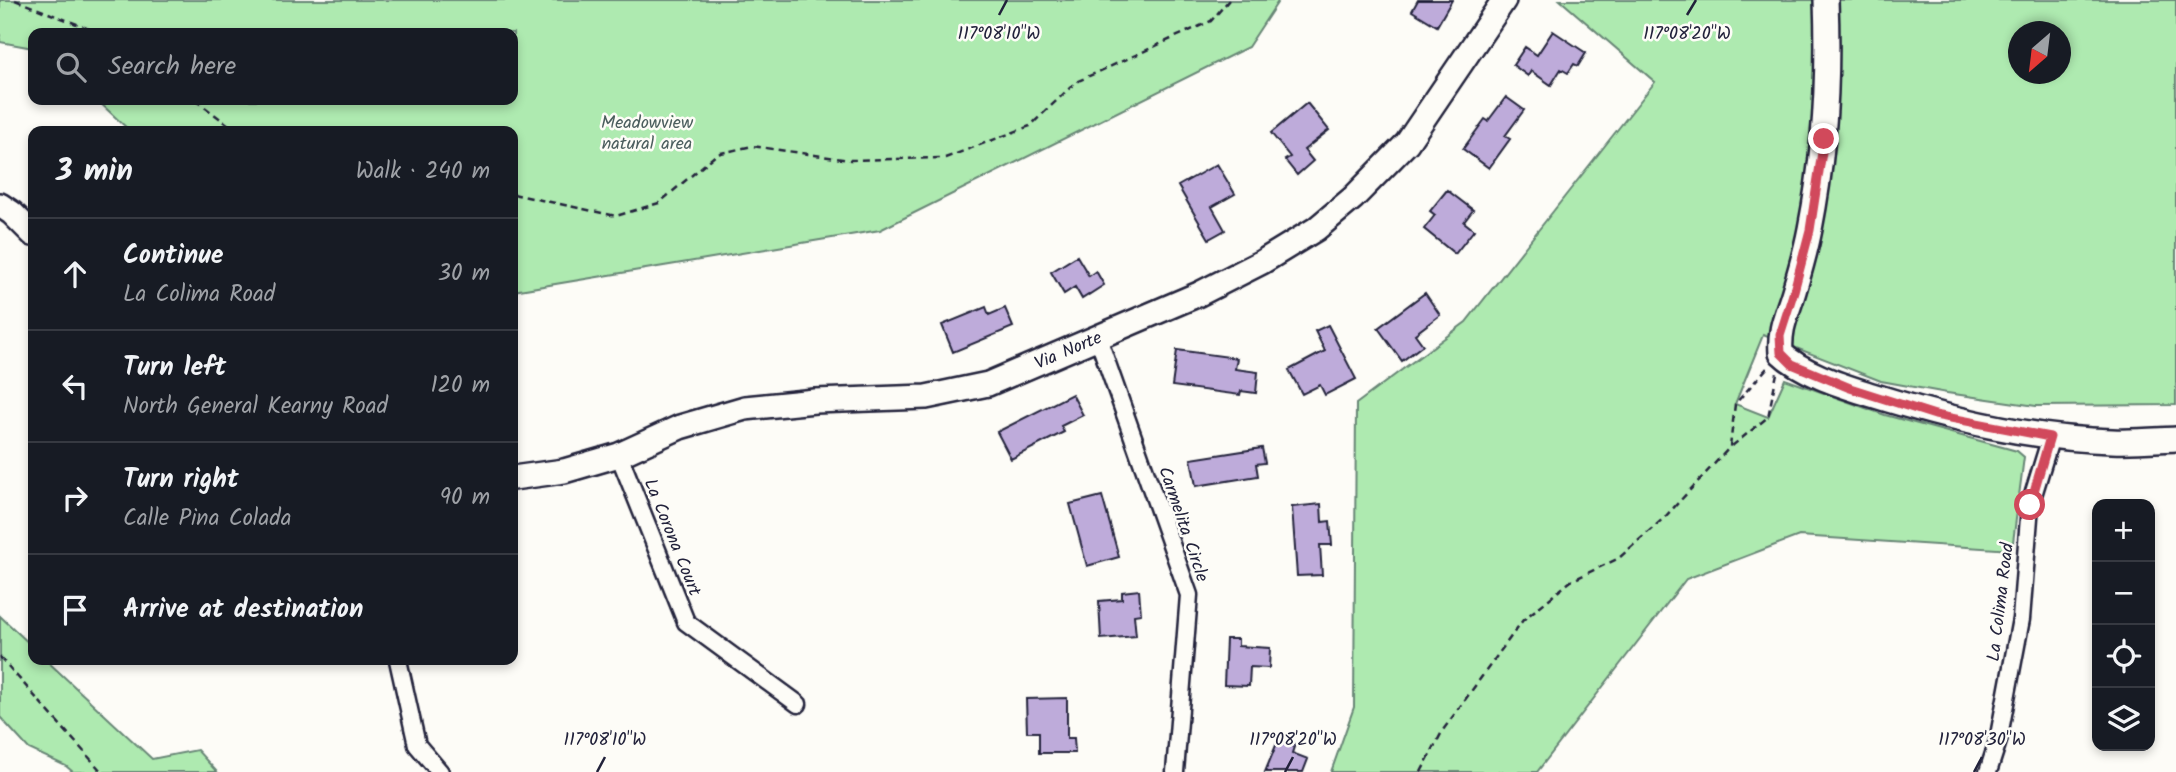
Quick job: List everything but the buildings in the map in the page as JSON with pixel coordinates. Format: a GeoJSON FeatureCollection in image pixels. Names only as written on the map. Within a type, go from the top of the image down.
{"type":"FeatureCollection","features":[{"type":"Feature","properties":{"kind":"street","name":"Via Norte"},"geometry":{"type":"LineString","coordinates":[[518,477],[565,471],[619,455],[680,427],[745,408],[815,401],[926,397],[988,384],[1199,294],[1262,262],[1316,229],[1353,198],[1407,143],[1503,0]]}},
{"type":"Feature","properties":{"kind":"street"},"geometry":{"type":"LineString","coordinates":[[1826,0],[1828,61],[1824,139],[1810,230],[1780,335],[1781,353],[1792,364],[1850,388],[1935,415],[2050,437],[2113,442],[2176,439]]}},
{"type":"Feature","properties":{"kind":"street"},"geometry":{"type":"LineString","coordinates":[[0,205],[28,229]]}},
{"type":"Feature","properties":{"kind":"street","name":"Carmelita Circle"},"geometry":{"type":"LineString","coordinates":[[1098,338],[1188,595],[1175,772]]}},
{"type":"Feature","properties":{"kind":"street","name":"La Colima Road"},"geometry":{"type":"LineString","coordinates":[[1988,772],[1998,741],[2021,619],[2030,505],[2050,437]]}},
{"type":"Feature","properties":{"kind":"street","name":"La Corona Court"},"geometry":{"type":"LineString","coordinates":[[619,455],[686,622],[798,704]]}},
{"type":"Feature","properties":{"kind":"street"},"geometry":{"type":"LineString","coordinates":[[399,665],[417,745],[440,772]]}},
{"type":"Feature","properties":{"kind":"path"},"geometry":{"type":"LineString","coordinates":[[15,0],[87,28]]}},
{"type":"Feature","properties":{"kind":"path"},"geometry":{"type":"LineString","coordinates":[[518,195],[616,216],[659,203],[718,155],[752,146],[850,160],[945,158],[1030,126],[1076,82],[1211,21],[1229,0]]}},
{"type":"Feature","properties":{"kind":"path"},"geometry":{"type":"LineString","coordinates":[[202,105],[230,126]]}},
{"type":"Feature","properties":{"kind":"path"},"geometry":{"type":"LineString","coordinates":[[1730,447],[1735,404],[1781,353]]}},
{"type":"Feature","properties":{"kind":"path"},"geometry":{"type":"LineString","coordinates":[[1421,772],[1443,730],[1523,620],[1571,581],[1619,558],[1665,517],[1730,447],[1768,417],[1781,353]]}},
{"type":"Feature","properties":{"kind":"path"},"geometry":{"type":"LineString","coordinates":[[0,657],[102,772]]}},
{"type":"Feature","properties":{"kind":"green space","name":"Meadowview natural area"},"geometry":{"type":"Polygon","coordinates":[[[0,0],[1279,0],[1248,47],[880,230],[518,290],[518,126],[125,126],[102,105],[518,105],[518,28],[28,28],[28,47],[0,42],[0,0]]]}},
{"type":"Feature","properties":{"kind":"green space"},"geometry":{"type":"Polygon","coordinates":[[[1560,0],[2176,0],[2176,405],[2036,406],[1947,393],[1881,381],[1763,335],[1735,404],[1768,417],[1785,379],[1885,415],[2017,451],[2024,457],[2012,550],[1799,536],[1686,579],[1537,772],[1331,772],[1354,707],[1356,404],[1466,322],[1655,82],[1560,0]]]}},
{"type":"Feature","properties":{"kind":"green space"},"geometry":{"type":"Polygon","coordinates":[[[0,616],[28,642],[28,665],[51,665],[152,759],[197,750],[217,772],[73,772],[29,749],[0,717],[0,616]]]}},
{"type":"Feature","properties":{"kind":"route"},"geometry":{"type":"LineString","coordinates":[[1824,139],[1810,230],[1780,335],[1781,353],[1792,364],[1850,388],[1935,415],[2050,437],[2030,505]]}}]}
